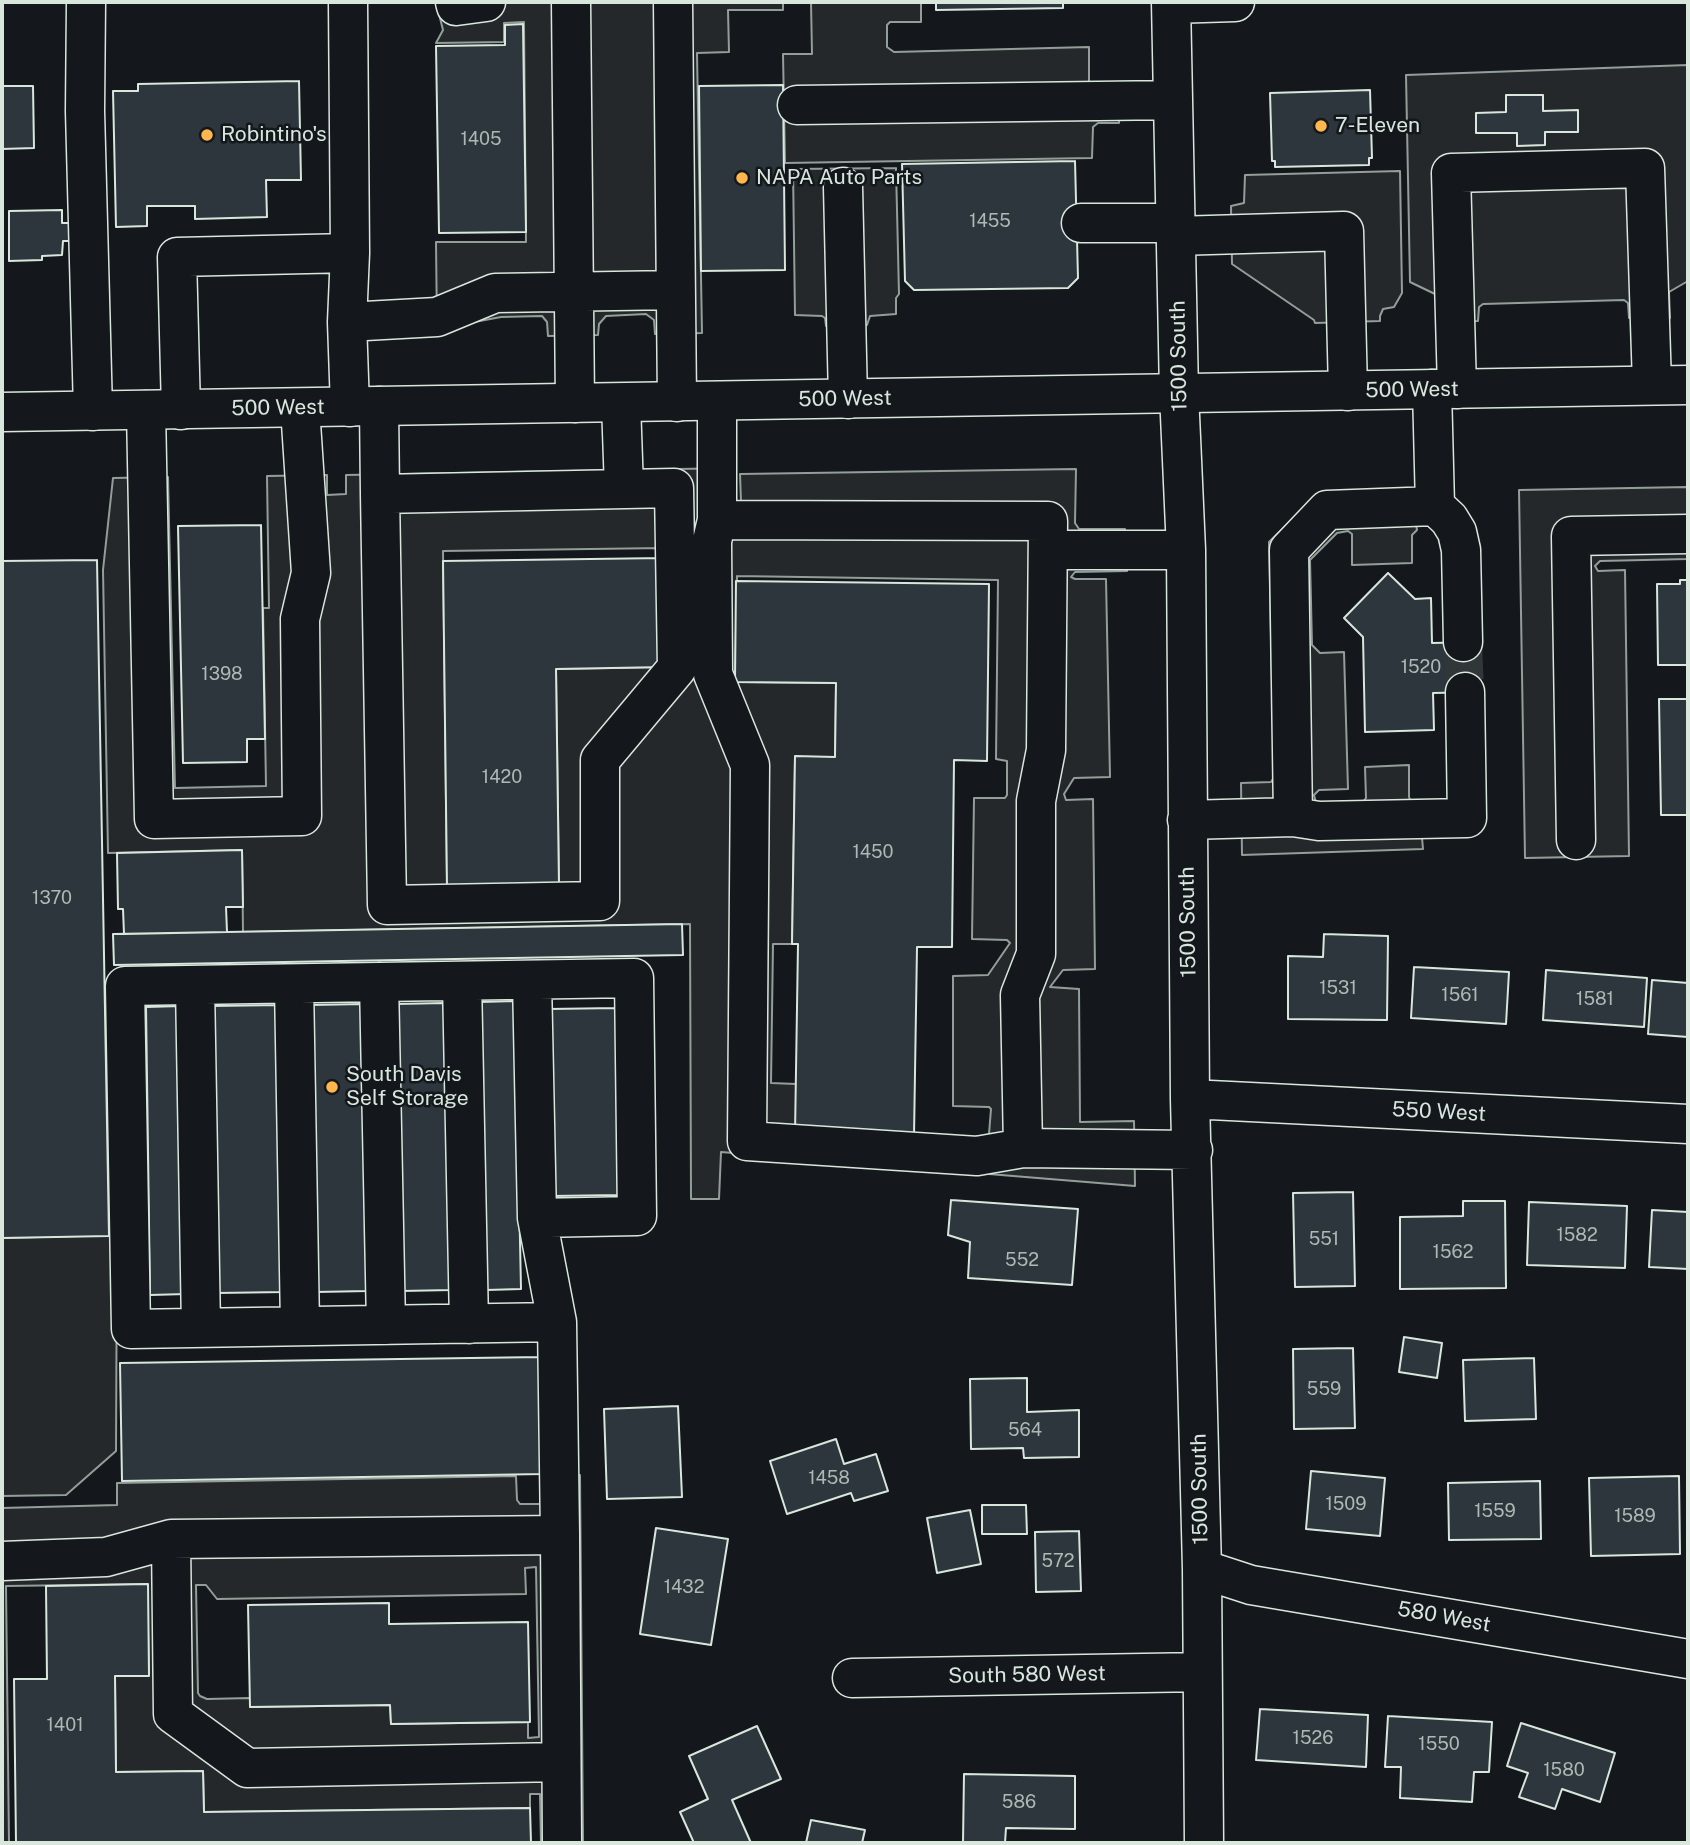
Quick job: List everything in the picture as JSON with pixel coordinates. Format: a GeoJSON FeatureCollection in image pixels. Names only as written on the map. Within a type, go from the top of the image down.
{"type":"FeatureCollection","features":[{"type":"Feature","properties":{"kind":"street"},"geometry":{"type":"LineString","coordinates":[[86,2],[85,111],[93,411]]}},
{"type":"Feature","properties":{"kind":"street"},"geometry":{"type":"LineString","coordinates":[[348,2],[350,253],[347,322],[380,494],[387,905],[600,901],[600,760],[677,668],[674,488],[380,494]]}},
{"type":"Feature","properties":{"kind":"street"},"geometry":{"type":"LineString","coordinates":[[455,2],[456,6],[486,2]]}},
{"type":"Feature","properties":{"kind":"street"},"geometry":{"type":"LineString","coordinates":[[571,2],[575,403]]}},
{"type":"Feature","properties":{"kind":"street"},"geometry":{"type":"LineString","coordinates":[[673,2],[677,402]]}},
{"type":"Feature","properties":{"kind":"street"},"geometry":{"type":"LineString","coordinates":[[1171,3],[1235,2]]}},
{"type":"Feature","properties":{"kind":"street","name":"1500 South"},"geometry":{"type":"LineString","coordinates":[[1171,3],[1179,393],[1186,550],[1190,1099],[1202,1569],[1204,1843]]}},
{"type":"Feature","properties":{"kind":"street"},"geometry":{"type":"LineString","coordinates":[[797,105],[1173,100]]}},
{"type":"Feature","properties":{"kind":"street"},"geometry":{"type":"LineString","coordinates":[[1463,642],[1461,550],[1453,525],[1435,506],[1445,389],[1451,173],[1645,168],[1670,385]]}},
{"type":"Feature","properties":{"kind":"street"},"geometry":{"type":"LineString","coordinates":[[843,187],[848,399]]}},
{"type":"Feature","properties":{"kind":"street"},"geometry":{"type":"LineString","coordinates":[[1081,223],[1176,229],[1344,231],[1348,391]]}},
{"type":"Feature","properties":{"kind":"street"},"geometry":{"type":"LineString","coordinates":[[300,408],[311,573],[300,619],[302,816],[154,819],[164,410],[177,257],[350,253]]}},
{"type":"Feature","properties":{"kind":"street"},"geometry":{"type":"LineString","coordinates":[[347,322],[437,317],[495,293],[675,290]]}},
{"type":"Feature","properties":{"kind":"street","name":"500 West"},"geometry":{"type":"LineString","coordinates":[[2,412],[1670,385]]}},
{"type":"Feature","properties":{"kind":"street"},"geometry":{"type":"LineString","coordinates":[[717,401],[717,520],[712,541],[713,674],[750,765],[747,1141],[977,1156],[1023,1149],[1193,1150]]}},
{"type":"Feature","properties":{"kind":"street"},"geometry":{"type":"LineString","coordinates":[[621,402],[624,489]]}},
{"type":"Feature","properties":{"kind":"street"},"geometry":{"type":"LineString","coordinates":[[1293,817],[1289,550],[1327,510],[1435,506]]}},
{"type":"Feature","properties":{"kind":"street"},"geometry":{"type":"LineString","coordinates":[[717,520],[1048,521],[1046,750],[1035,801],[1036,954],[1020,995],[1023,1149]]}},
{"type":"Feature","properties":{"kind":"street"},"geometry":{"type":"LineString","coordinates":[[1576,840],[1571,536],[1688,534]]}},
{"type":"Feature","properties":{"kind":"street"},"geometry":{"type":"LineString","coordinates":[[1049,550],[1186,550]]}},
{"type":"Feature","properties":{"kind":"street"},"geometry":{"type":"LineString","coordinates":[[1187,820],[1293,817],[1318,821],[1467,818],[1465,692]]}},
{"type":"Feature","properties":{"kind":"street"},"geometry":{"type":"LineString","coordinates":[[537,1218],[638,1216],[634,978],[125,986],[131,1329],[556,1322]]}},
{"type":"Feature","properties":{"kind":"street"},"geometry":{"type":"LineString","coordinates":[[532,980],[537,1218],[556,1322],[562,1843]]}},
{"type":"Feature","properties":{"kind":"street"},"geometry":{"type":"LineString","coordinates":[[462,981],[469,1324]]}},
{"type":"Feature","properties":{"kind":"street"},"geometry":{"type":"LineString","coordinates":[[379,982],[386,1325]]}},
{"type":"Feature","properties":{"kind":"street"},"geometry":{"type":"LineString","coordinates":[[294,984],[300,1326]]}},
{"type":"Feature","properties":{"kind":"street"},"geometry":{"type":"LineString","coordinates":[[195,985],[201,1328]]}},
{"type":"Feature","properties":{"kind":"street","name":"550 West"},"geometry":{"type":"LineString","coordinates":[[1190,1099],[1688,1124]]}},
{"type":"Feature","properties":{"kind":"street"},"geometry":{"type":"LineString","coordinates":[[2,1561],[106,1557],[171,1539],[560,1535]]}},
{"type":"Feature","properties":{"kind":"street"},"geometry":{"type":"LineString","coordinates":[[171,1539],[173,1714],[247,1768],[561,1762]]}},
{"type":"Feature","properties":{"kind":"street","name":"580 West"},"geometry":{"type":"LineString","coordinates":[[1202,1569],[1251,1585],[1688,1659]]}},
{"type":"Feature","properties":{"kind":"street","name":"South 580 West"},"geometry":{"type":"LineString","coordinates":[[852,1678],[1202,1672]]}},
{"type":"Feature","properties":{"kind":"shaded area"},"geometry":{"type":"Polygon","coordinates":[[[436,2],[783,2],[783,10],[728,10],[729,52],[697,53],[702,333],[655,334],[654,320],[646,314],[606,316],[599,324],[598,335],[548,336],[547,322],[542,316],[501,317],[437,329],[436,242],[526,242],[524,22],[504,23],[504,42],[436,43],[443,30],[436,2]]]}},
{"type":"Feature","properties":{"kind":"shaded area"},"geometry":{"type":"Polygon","coordinates":[[[811,2],[921,2],[921,22],[890,22],[887,25],[887,47],[894,52],[1089,47],[1089,83],[1119,83],[1119,123],[1098,123],[1093,127],[1092,158],[785,163],[783,54],[812,54],[811,2]]]}},
{"type":"Feature","properties":{"kind":"shaded area"},"geometry":{"type":"Polygon","coordinates":[[[1688,65],[1688,281],[1669,292],[1670,318],[1629,318],[1628,303],[1624,300],[1483,304],[1479,307],[1478,321],[1437,322],[1437,295],[1410,282],[1406,75],[1688,65]]]}},
{"type":"Feature","properties":{"kind":"shaded area"},"geometry":{"type":"Polygon","coordinates":[[[896,168],[899,294],[896,298],[896,314],[870,316],[867,325],[826,326],[822,316],[795,315],[793,169],[896,168]]]}},
{"type":"Feature","properties":{"kind":"shaded area"},"geometry":{"type":"Polygon","coordinates":[[[1400,171],[1402,293],[1394,307],[1383,309],[1380,321],[1315,323],[1232,264],[1231,206],[1244,203],[1245,175],[1400,171]]]}},
{"type":"Feature","properties":{"kind":"shaded area"},"geometry":{"type":"Polygon","coordinates":[[[734,468],[736,502],[741,502],[740,474],[1076,469],[1075,523],[1079,529],[1125,529],[1127,571],[1075,572],[1071,577],[1106,579],[1110,777],[1074,778],[1064,794],[1066,800],[1093,799],[1095,969],[1063,970],[1050,987],[1079,989],[1080,1122],[1134,1121],[1135,1186],[721,1152],[719,1199],[691,1199],[690,924],[243,932],[242,850],[108,853],[103,570],[113,478],[168,477],[175,788],[266,786],[263,608],[269,608],[267,476],[327,475],[327,495],[346,494],[346,475],[734,468]],[[664,548],[443,551],[447,887],[559,885],[556,669],[666,667],[664,548]],[[737,576],[735,682],[836,683],[835,757],[795,757],[792,944],[773,944],[771,1083],[796,1084],[796,1134],[985,1142],[989,1134],[991,1109],[953,1106],[953,976],[988,975],[1010,943],[1007,940],[972,939],[974,798],[1005,798],[1007,795],[1007,761],[996,759],[998,580],[737,576]]]}},
{"type":"Feature","properties":{"kind":"shaded area"},"geometry":{"type":"Polygon","coordinates":[[[1688,487],[1688,559],[1600,561],[1595,566],[1598,571],[1625,570],[1629,856],[1525,858],[1519,490],[1688,487]]]}},
{"type":"Feature","properties":{"kind":"shaded area"},"geometry":{"type":"Polygon","coordinates":[[[1410,489],[1417,530],[1412,535],[1412,563],[1352,565],[1352,534],[1348,531],[1337,533],[1310,560],[1312,645],[1320,653],[1344,652],[1348,789],[1319,790],[1314,795],[1316,803],[1362,803],[1366,798],[1365,767],[1409,765],[1409,797],[1411,802],[1419,803],[1423,849],[1242,855],[1241,783],[1271,782],[1274,777],[1269,542],[1320,492],[1410,489]]]}},
{"type":"Feature","properties":{"kind":"shaded area"},"geometry":{"type":"Polygon","coordinates":[[[117,1235],[116,1451],[66,1495],[2,1496],[2,1238],[117,1235]]]}},
{"type":"Feature","properties":{"kind":"shaded area"},"geometry":{"type":"Polygon","coordinates":[[[580,1475],[583,1843],[541,1843],[540,1794],[530,1794],[530,1808],[204,1812],[203,1771],[116,1772],[115,1676],[149,1675],[147,1584],[6,1586],[9,1843],[2,1843],[2,1508],[117,1505],[117,1483],[516,1476],[517,1500],[520,1504],[541,1504],[544,1477],[580,1475]],[[536,1567],[525,1568],[526,1594],[217,1599],[206,1585],[196,1585],[200,1696],[207,1699],[250,1698],[250,1707],[390,1705],[391,1724],[528,1722],[528,1738],[539,1737],[536,1567]]]}},
{"type":"Feature","properties":{"kind":"building"},"geometry":{"type":"Polygon","coordinates":[[[936,2],[1063,2],[1063,8],[936,10],[936,2]]]}},
{"type":"Feature","properties":{"kind":"building"},"geometry":{"type":"Polygon","coordinates":[[[523,24],[526,232],[439,233],[436,46],[505,45],[505,25],[523,24]]]}},
{"type":"Feature","properties":{"kind":"building","name":"Robintino's"},"geometry":{"type":"Polygon","coordinates":[[[299,81],[301,180],[266,180],[267,217],[195,219],[195,206],[147,206],[147,226],[116,227],[113,91],[138,91],[138,84],[299,81]]]}},
{"type":"Feature","properties":{"kind":"building","name":"NAPA Auto Parts"},"geometry":{"type":"Polygon","coordinates":[[[783,85],[785,270],[701,271],[699,86],[783,85]]]}},
{"type":"Feature","properties":{"kind":"building"},"geometry":{"type":"Polygon","coordinates":[[[2,86],[33,86],[34,148],[2,149],[2,86]]]}},
{"type":"Feature","properties":{"kind":"building","name":"7-Eleven"},"geometry":{"type":"Polygon","coordinates":[[[1370,90],[1372,158],[1369,158],[1369,165],[1275,167],[1275,161],[1272,161],[1270,93],[1370,90]]]}},
{"type":"Feature","properties":{"kind":"building"},"geometry":{"type":"Polygon","coordinates":[[[1506,95],[1543,95],[1543,111],[1578,110],[1578,132],[1545,132],[1545,145],[1517,146],[1517,133],[1476,133],[1476,113],[1506,112],[1506,95]]]}},
{"type":"Feature","properties":{"kind":"building"},"geometry":{"type":"Polygon","coordinates":[[[1075,161],[1078,278],[1068,288],[914,290],[905,281],[902,164],[1075,161]]]}},
{"type":"Feature","properties":{"kind":"building"},"geometry":{"type":"Polygon","coordinates":[[[62,210],[62,223],[76,223],[76,241],[63,241],[62,255],[42,256],[42,260],[9,261],[9,211],[62,210]]]}},
{"type":"Feature","properties":{"kind":"building"},"geometry":{"type":"Polygon","coordinates":[[[261,525],[265,739],[247,739],[247,762],[183,763],[178,526],[261,525]]]}},
{"type":"Feature","properties":{"kind":"building"},"geometry":{"type":"Polygon","coordinates":[[[664,558],[666,667],[556,669],[559,886],[447,887],[443,561],[664,558]]]}},
{"type":"Feature","properties":{"kind":"building"},"geometry":{"type":"Polygon","coordinates":[[[97,560],[109,1236],[2,1238],[2,561],[97,560]]]}},
{"type":"Feature","properties":{"kind":"building"},"geometry":{"type":"Polygon","coordinates":[[[1388,573],[1415,599],[1431,598],[1432,643],[1477,642],[1478,692],[1433,693],[1434,730],[1365,732],[1363,637],[1344,618],[1388,573]]]}},
{"type":"Feature","properties":{"kind":"building"},"geometry":{"type":"Polygon","coordinates":[[[1680,580],[1688,580],[1688,665],[1658,665],[1657,584],[1680,584],[1680,580]]]}},
{"type":"Feature","properties":{"kind":"building"},"geometry":{"type":"Polygon","coordinates":[[[736,581],[989,584],[987,761],[954,760],[952,947],[917,947],[914,1136],[795,1134],[798,944],[792,944],[795,756],[835,757],[836,683],[735,682],[736,581]]]}},
{"type":"Feature","properties":{"kind":"building"},"geometry":{"type":"Polygon","coordinates":[[[1659,699],[1688,699],[1688,815],[1661,815],[1659,699]]]}},
{"type":"Feature","properties":{"kind":"building"},"geometry":{"type":"Polygon","coordinates":[[[242,850],[243,907],[226,907],[227,932],[124,934],[123,909],[118,909],[117,853],[242,850]]]}},
{"type":"Feature","properties":{"kind":"building"},"geometry":{"type":"Polygon","coordinates":[[[682,924],[683,955],[114,965],[113,934],[682,924]]]}},
{"type":"Feature","properties":{"kind":"building"},"geometry":{"type":"Polygon","coordinates":[[[1324,934],[1388,936],[1387,1020],[1288,1019],[1288,956],[1323,957],[1324,934]]]}},
{"type":"Feature","properties":{"kind":"building"},"geometry":{"type":"Polygon","coordinates":[[[1414,967],[1509,972],[1506,1024],[1411,1018],[1414,967]]]}},
{"type":"Feature","properties":{"kind":"building"},"geometry":{"type":"Polygon","coordinates":[[[1546,970],[1647,978],[1644,1027],[1543,1020],[1546,970]]]}},
{"type":"Feature","properties":{"kind":"building"},"geometry":{"type":"Polygon","coordinates":[[[1652,980],[1688,983],[1688,1037],[1648,1034],[1652,980]]]}},
{"type":"Feature","properties":{"kind":"building"},"geometry":{"type":"Polygon","coordinates":[[[515,1001],[521,1289],[486,1290],[480,1002],[515,1001]]]}},
{"type":"Feature","properties":{"kind":"building"},"geometry":{"type":"Polygon","coordinates":[[[446,1003],[452,1290],[401,1291],[395,1004],[446,1003]]]}},
{"type":"Feature","properties":{"kind":"building"},"geometry":{"type":"Polygon","coordinates":[[[363,1004],[368,1291],[316,1292],[311,1005],[363,1004]]]}},
{"type":"Feature","properties":{"kind":"building"},"geometry":{"type":"Polygon","coordinates":[[[280,1005],[285,1292],[216,1293],[211,1006],[280,1005]]]}},
{"type":"Feature","properties":{"kind":"building"},"geometry":{"type":"Polygon","coordinates":[[[181,1006],[186,1294],[150,1295],[146,1007],[181,1006]]]}},
{"type":"Feature","properties":{"kind":"building"},"geometry":{"type":"Polygon","coordinates":[[[617,1008],[621,1195],[552,1196],[549,1009],[617,1008]]]}},
{"type":"Feature","properties":{"kind":"building"},"geometry":{"type":"Polygon","coordinates":[[[1353,1192],[1355,1286],[1295,1287],[1293,1193],[1353,1192]]]}},
{"type":"Feature","properties":{"kind":"building"},"geometry":{"type":"Polygon","coordinates":[[[951,1200],[1078,1209],[1072,1285],[968,1278],[970,1242],[948,1235],[951,1200]]]}},
{"type":"Feature","properties":{"kind":"building"},"geometry":{"type":"Polygon","coordinates":[[[1463,1201],[1505,1201],[1506,1288],[1400,1289],[1400,1217],[1463,1216],[1463,1201]]]}},
{"type":"Feature","properties":{"kind":"building"},"geometry":{"type":"Polygon","coordinates":[[[1529,1202],[1627,1206],[1625,1268],[1527,1265],[1529,1202]]]}},
{"type":"Feature","properties":{"kind":"building"},"geometry":{"type":"Polygon","coordinates":[[[1652,1210],[1688,1212],[1688,1269],[1649,1267],[1652,1210]]]}},
{"type":"Feature","properties":{"kind":"building"},"geometry":{"type":"Polygon","coordinates":[[[1404,1337],[1442,1343],[1437,1378],[1399,1372],[1404,1337]]]}},
{"type":"Feature","properties":{"kind":"building"},"geometry":{"type":"Polygon","coordinates":[[[1353,1348],[1355,1428],[1294,1429],[1293,1349],[1353,1348]]]}},
{"type":"Feature","properties":{"kind":"building"},"geometry":{"type":"Polygon","coordinates":[[[541,1357],[543,1474],[122,1481],[120,1363],[541,1357]]]}},
{"type":"Feature","properties":{"kind":"building"},"geometry":{"type":"Polygon","coordinates":[[[1534,1358],[1536,1419],[1465,1421],[1463,1360],[1534,1358]]]}},
{"type":"Feature","properties":{"kind":"building"},"geometry":{"type":"Polygon","coordinates":[[[1027,1378],[1027,1412],[1079,1410],[1079,1457],[1024,1458],[1023,1448],[971,1449],[970,1379],[1027,1378]]]}},
{"type":"Feature","properties":{"kind":"building"},"geometry":{"type":"Polygon","coordinates":[[[678,1406],[682,1497],[607,1499],[604,1409],[678,1406]]]}},
{"type":"Feature","properties":{"kind":"building"},"geometry":{"type":"Polygon","coordinates":[[[836,1439],[844,1464],[876,1454],[888,1491],[854,1501],[851,1493],[787,1514],[770,1461],[836,1439]]]}},
{"type":"Feature","properties":{"kind":"building"},"geometry":{"type":"Polygon","coordinates":[[[1311,1471],[1385,1478],[1380,1536],[1306,1529],[1311,1471]]]}},
{"type":"Feature","properties":{"kind":"building"},"geometry":{"type":"Polygon","coordinates":[[[1679,1476],[1680,1554],[1591,1556],[1589,1478],[1679,1476]]]}},
{"type":"Feature","properties":{"kind":"building"},"geometry":{"type":"Polygon","coordinates":[[[1540,1481],[1541,1539],[1449,1540],[1448,1483],[1540,1481]]]}},
{"type":"Feature","properties":{"kind":"building"},"geometry":{"type":"Polygon","coordinates":[[[982,1505],[1026,1505],[1027,1534],[982,1534],[982,1505]]]}},
{"type":"Feature","properties":{"kind":"building"},"geometry":{"type":"Polygon","coordinates":[[[970,1510],[981,1564],[937,1573],[927,1518],[970,1510]]]}},
{"type":"Feature","properties":{"kind":"building"},"geometry":{"type":"Polygon","coordinates":[[[656,1528],[728,1539],[711,1645],[640,1634],[656,1528]]]}},
{"type":"Feature","properties":{"kind":"building"},"geometry":{"type":"Polygon","coordinates":[[[1079,1531],[1081,1591],[1036,1592],[1035,1532],[1079,1531]]]}},
{"type":"Feature","properties":{"kind":"building"},"geometry":{"type":"Polygon","coordinates":[[[148,1584],[149,1676],[115,1676],[116,1772],[203,1771],[204,1812],[530,1808],[531,1843],[16,1843],[14,1679],[47,1679],[46,1586],[148,1584]]]}},
{"type":"Feature","properties":{"kind":"building"},"geometry":{"type":"Polygon","coordinates":[[[389,1603],[389,1624],[528,1622],[530,1722],[391,1724],[390,1705],[250,1707],[248,1605],[389,1603]]]}},
{"type":"Feature","properties":{"kind":"building"},"geometry":{"type":"Polygon","coordinates":[[[1260,1709],[1368,1715],[1366,1767],[1256,1760],[1260,1709]]]}},
{"type":"Feature","properties":{"kind":"building"},"geometry":{"type":"Polygon","coordinates":[[[1388,1716],[1492,1722],[1489,1772],[1474,1772],[1472,1802],[1400,1798],[1401,1767],[1385,1767],[1388,1716]]]}},
{"type":"Feature","properties":{"kind":"building"},"geometry":{"type":"Polygon","coordinates":[[[1521,1723],[1615,1753],[1600,1802],[1562,1789],[1555,1809],[1519,1797],[1528,1773],[1507,1766],[1521,1723]]]}},
{"type":"Feature","properties":{"kind":"building"},"geometry":{"type":"Polygon","coordinates":[[[757,1726],[781,1779],[732,1800],[751,1843],[694,1843],[680,1812],[708,1799],[689,1756],[757,1726]]]}},
{"type":"Feature","properties":{"kind":"building"},"geometry":{"type":"Polygon","coordinates":[[[964,1774],[1075,1776],[1075,1829],[1006,1828],[1005,1843],[963,1843],[964,1774]]]}},
{"type":"Feature","properties":{"kind":"building"},"geometry":{"type":"Polygon","coordinates":[[[811,1820],[865,1830],[862,1843],[806,1843],[811,1820]]]}},
{"type":"Feature","properties":{"kind":"tunnel"},"geometry":{"type":"LineString","coordinates":[[1463,642],[1465,692]]}},
{"type":"Feature","properties":{"kind":"place","name":"7-Eleven"},"geometry":{"type":"Point","coordinates":[1321,126]}},
{"type":"Feature","properties":{"kind":"place","name":"Robintino's"},"geometry":{"type":"Point","coordinates":[207,135]}},
{"type":"Feature","properties":{"kind":"place","name":"NAPA Auto Parts"},"geometry":{"type":"Point","coordinates":[742,178]}},
{"type":"Feature","properties":{"kind":"place","name":"South Davis Self Storage"},"geometry":{"type":"Point","coordinates":[332,1087]}}]}
